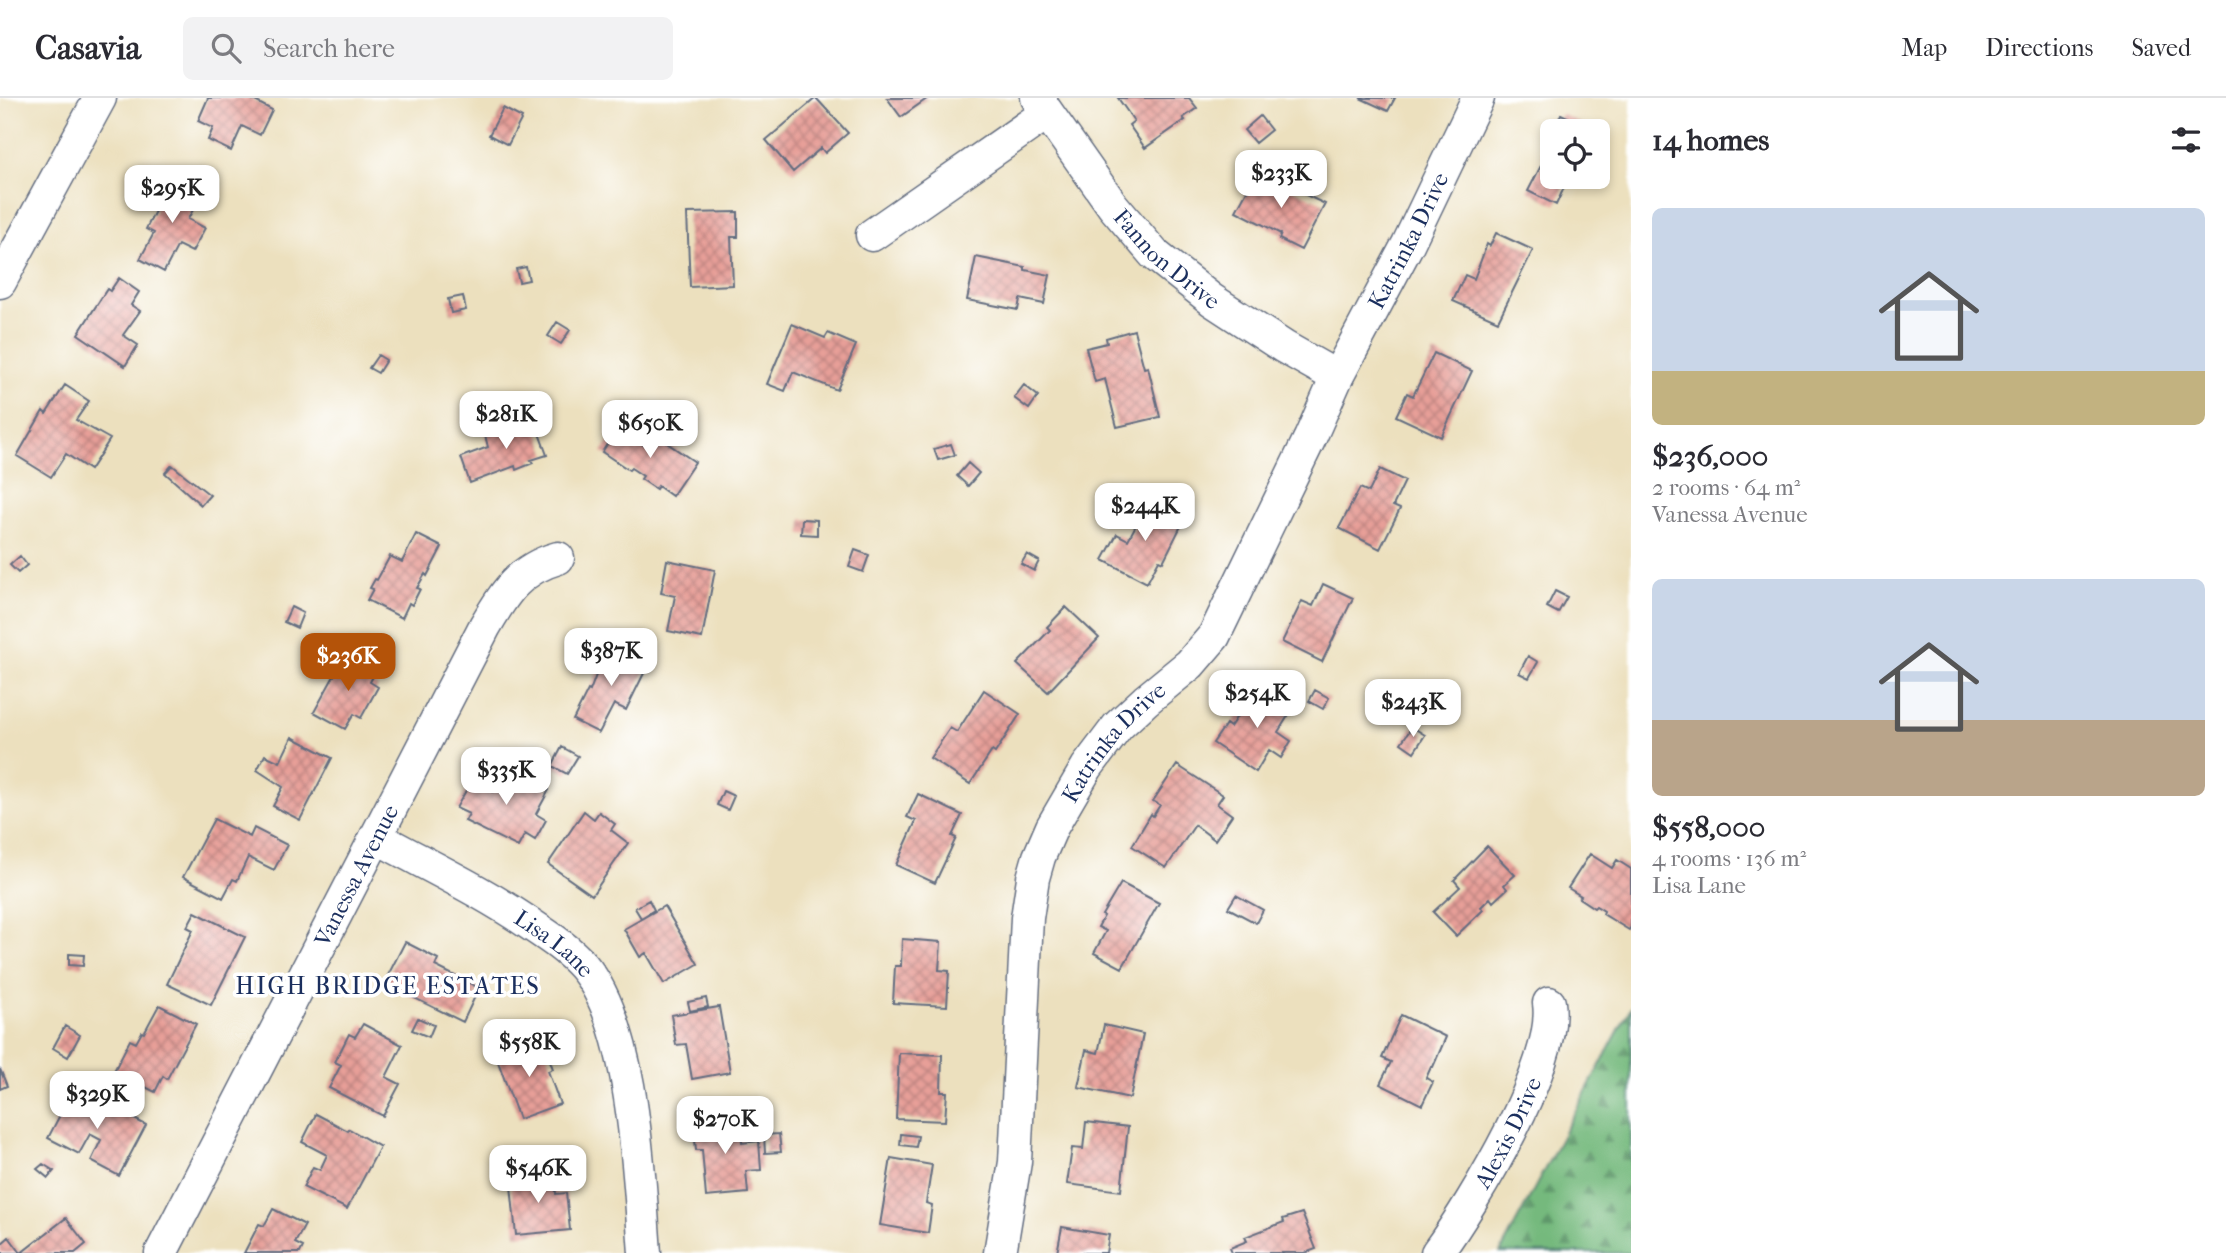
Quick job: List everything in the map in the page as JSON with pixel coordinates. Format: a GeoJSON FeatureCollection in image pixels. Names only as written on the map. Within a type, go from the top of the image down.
{"type":"FeatureCollection","features":[{"type":"Feature","properties":{"kind":"street"},"geometry":{"type":"LineString","coordinates":[[0,282],[100,98]]}},
{"type":"Feature","properties":{"kind":"street","name":"Katrinka Drive"},"geometry":{"type":"LineString","coordinates":[[1000,1253],[1017,1136],[1027,918],[1039,857],[1066,802],[1118,726],[1190,664],[1214,636],[1337,377],[1408,244],[1478,98]]}},
{"type":"Feature","properties":{"kind":"street"},"geometry":{"type":"LineString","coordinates":[[872,235],[1042,105]]}},
{"type":"Feature","properties":{"kind":"street","name":"Fannon Drive"},"geometry":{"type":"LineString","coordinates":[[1042,105],[1113,206],[1154,254],[1222,307],[1337,377]]}},
{"type":"Feature","properties":{"kind":"street","name":"Vanessa Avenue"},"geometry":{"type":"LineString","coordinates":[[161,1253],[497,606],[508,589],[531,568],[558,558]]}},
{"type":"Feature","properties":{"kind":"street","name":"Lisa Lane"},"geometry":{"type":"LineString","coordinates":[[376,837],[516,914],[553,940],[588,972],[600,991],[610,1016],[629,1095],[645,1253]]}},
{"type":"Feature","properties":{"kind":"street","name":"Alexis Drive"},"geometry":{"type":"LineString","coordinates":[[1437,1253],[1452,1233],[1493,1163],[1530,1088],[1543,1057],[1549,1033],[1552,1018],[1549,1003]]}},
{"type":"Feature","properties":{"kind":"green space"},"geometry":{"type":"Polygon","coordinates":[[[1631,1007],[1631,1253],[1500,1253],[1631,1007]]]}},
{"type":"Feature","properties":{"kind":"building"},"geometry":{"type":"Polygon","coordinates":[[[208,98],[254,98],[253,100],[272,110],[260,135],[242,126],[231,151],[208,140],[213,128],[198,121],[208,98]]]}},
{"type":"Feature","properties":{"kind":"building"},"geometry":{"type":"Polygon","coordinates":[[[816,98],[848,133],[825,153],[821,148],[793,172],[766,140],[816,98]]]}},
{"type":"Feature","properties":{"kind":"building"},"geometry":{"type":"Polygon","coordinates":[[[887,98],[928,98],[901,117],[887,98]]]}},
{"type":"Feature","properties":{"kind":"building"},"geometry":{"type":"Polygon","coordinates":[[[1118,98],[1189,98],[1197,108],[1183,118],[1185,120],[1145,148],[1129,125],[1134,121],[1118,98]]]}},
{"type":"Feature","properties":{"kind":"building"},"geometry":{"type":"Polygon","coordinates":[[[1360,98],[1395,98],[1388,111],[1360,98]]]}},
{"type":"Feature","properties":{"kind":"building"},"geometry":{"type":"Polygon","coordinates":[[[503,108],[522,118],[508,145],[489,135],[503,108]]]}},
{"type":"Feature","properties":{"kind":"building"},"geometry":{"type":"Polygon","coordinates":[[[1561,114],[1571,119],[1559,119],[1561,114]]]}},
{"type":"Feature","properties":{"kind":"building"},"geometry":{"type":"Polygon","coordinates":[[[1260,116],[1271,130],[1255,143],[1244,130],[1260,116]]]}},
{"type":"Feature","properties":{"kind":"building"},"geometry":{"type":"Polygon","coordinates":[[[1540,168],[1540,189],[1563,189],[1556,205],[1528,191],[1540,168]]]}},
{"type":"Feature","properties":{"kind":"building"},"geometry":{"type":"Polygon","coordinates":[[[1257,172],[1325,204],[1301,250],[1279,239],[1281,234],[1236,211],[1257,172]]]}},
{"type":"Feature","properties":{"kind":"building"},"geometry":{"type":"Polygon","coordinates":[[[169,178],[201,195],[188,219],[205,228],[192,252],[178,245],[164,272],[140,259],[154,233],[146,229],[156,209],[153,208],[169,178]]]}},
{"type":"Feature","properties":{"kind":"building"},"geometry":{"type":"Polygon","coordinates":[[[738,212],[738,237],[731,237],[733,285],[690,287],[687,213],[738,212]]]}},
{"type":"Feature","properties":{"kind":"building"},"geometry":{"type":"Polygon","coordinates":[[[1496,233],[1533,250],[1498,321],[1453,301],[1465,275],[1474,279],[1487,244],[1490,246],[1496,233]]]}},
{"type":"Feature","properties":{"kind":"building"},"geometry":{"type":"Polygon","coordinates":[[[976,257],[1050,275],[1044,304],[1020,299],[1018,310],[967,300],[976,257]]]}},
{"type":"Feature","properties":{"kind":"building"},"geometry":{"type":"Polygon","coordinates":[[[526,267],[529,280],[519,282],[516,269],[526,267]]]}},
{"type":"Feature","properties":{"kind":"building"},"geometry":{"type":"Polygon","coordinates":[[[119,278],[139,292],[131,305],[140,311],[123,335],[138,345],[125,366],[78,334],[107,289],[110,291],[119,278]]]}},
{"type":"Feature","properties":{"kind":"building"},"geometry":{"type":"Polygon","coordinates":[[[463,296],[466,310],[451,313],[448,299],[463,296]]]}},
{"type":"Feature","properties":{"kind":"building"},"geometry":{"type":"Polygon","coordinates":[[[557,322],[570,330],[561,344],[548,336],[557,322]]]}},
{"type":"Feature","properties":{"kind":"building"},"geometry":{"type":"Polygon","coordinates":[[[792,324],[825,338],[828,333],[856,345],[837,390],[793,372],[785,391],[767,384],[792,324]]]}},
{"type":"Feature","properties":{"kind":"building"},"geometry":{"type":"Polygon","coordinates":[[[1134,330],[1144,368],[1148,367],[1160,417],[1117,427],[1105,379],[1095,382],[1086,348],[1107,343],[1106,338],[1134,330]]]}},
{"type":"Feature","properties":{"kind":"building"},"geometry":{"type":"Polygon","coordinates":[[[1434,353],[1472,371],[1441,437],[1396,416],[1407,393],[1413,396],[1434,353]]]}},
{"type":"Feature","properties":{"kind":"building"},"geometry":{"type":"Polygon","coordinates":[[[378,355],[386,360],[378,373],[369,368],[378,355]]]}},
{"type":"Feature","properties":{"kind":"building"},"geometry":{"type":"Polygon","coordinates":[[[65,385],[89,401],[76,420],[110,439],[90,470],[66,454],[51,477],[17,456],[43,411],[46,414],[65,385]]]}},
{"type":"Feature","properties":{"kind":"building"},"geometry":{"type":"Polygon","coordinates":[[[1024,385],[1038,396],[1029,409],[1014,398],[1024,385]]]}},
{"type":"Feature","properties":{"kind":"building"},"geometry":{"type":"Polygon","coordinates":[[[507,405],[512,418],[494,424],[490,411],[507,405]]]}},
{"type":"Feature","properties":{"kind":"building"},"geometry":{"type":"Polygon","coordinates":[[[533,417],[547,455],[531,460],[533,463],[516,470],[515,466],[470,483],[461,457],[488,447],[485,435],[533,417]]]}},
{"type":"Feature","properties":{"kind":"building"},"geometry":{"type":"Polygon","coordinates":[[[618,428],[644,445],[652,433],[695,462],[672,496],[658,486],[656,489],[641,479],[643,476],[602,452],[618,428]]]}},
{"type":"Feature","properties":{"kind":"building"},"geometry":{"type":"Polygon","coordinates":[[[951,444],[955,455],[938,460],[934,449],[951,444]]]}},
{"type":"Feature","properties":{"kind":"building"},"geometry":{"type":"Polygon","coordinates":[[[968,463],[979,473],[968,486],[957,476],[968,463]]]}},
{"type":"Feature","properties":{"kind":"building"},"geometry":{"type":"Polygon","coordinates":[[[172,465],[210,495],[201,505],[165,473],[172,465]]]}},
{"type":"Feature","properties":{"kind":"building"},"geometry":{"type":"Polygon","coordinates":[[[1380,469],[1405,481],[1393,506],[1400,509],[1380,549],[1339,528],[1360,488],[1369,492],[1380,469]]]}},
{"type":"Feature","properties":{"kind":"building"},"geometry":{"type":"Polygon","coordinates":[[[1149,501],[1184,520],[1163,562],[1159,560],[1147,583],[1103,560],[1117,534],[1128,540],[1149,501]]]}},
{"type":"Feature","properties":{"kind":"building"},"geometry":{"type":"Polygon","coordinates":[[[802,519],[817,520],[817,535],[801,534],[802,519]]]}},
{"type":"Feature","properties":{"kind":"building"},"geometry":{"type":"Polygon","coordinates":[[[416,534],[442,547],[427,576],[425,574],[417,588],[420,589],[412,605],[409,603],[402,618],[367,600],[373,589],[370,588],[390,556],[402,562],[416,534]]]}},
{"type":"Feature","properties":{"kind":"building"},"geometry":{"type":"Polygon","coordinates":[[[855,550],[869,555],[863,572],[849,567],[855,550]]]}},
{"type":"Feature","properties":{"kind":"building"},"geometry":{"type":"Polygon","coordinates":[[[1027,554],[1039,561],[1034,571],[1021,564],[1027,554]]]}},
{"type":"Feature","properties":{"kind":"building"},"geometry":{"type":"Polygon","coordinates":[[[20,556],[27,565],[18,573],[10,565],[20,556]]]}},
{"type":"Feature","properties":{"kind":"building"},"geometry":{"type":"Polygon","coordinates":[[[667,560],[715,570],[702,638],[668,631],[675,596],[661,593],[667,560]]]}},
{"type":"Feature","properties":{"kind":"building"},"geometry":{"type":"Polygon","coordinates":[[[1323,584],[1353,598],[1322,662],[1282,642],[1302,601],[1313,606],[1323,584]]]}},
{"type":"Feature","properties":{"kind":"building"},"geometry":{"type":"Polygon","coordinates":[[[1555,591],[1567,597],[1558,613],[1547,607],[1555,591]]]}},
{"type":"Feature","properties":{"kind":"building"},"geometry":{"type":"Polygon","coordinates":[[[291,607],[303,613],[297,628],[284,622],[291,607]]]}},
{"type":"Feature","properties":{"kind":"building"},"geometry":{"type":"Polygon","coordinates":[[[1066,607],[1099,638],[1048,692],[1017,664],[1050,630],[1047,627],[1066,607]]]}},
{"type":"Feature","properties":{"kind":"building"},"geometry":{"type":"Polygon","coordinates":[[[612,645],[649,663],[626,710],[614,704],[599,733],[573,720],[588,690],[590,691],[602,659],[605,660],[612,645]]]}},
{"type":"Feature","properties":{"kind":"building"},"geometry":{"type":"Polygon","coordinates":[[[346,654],[376,671],[370,682],[378,687],[361,718],[354,714],[345,729],[314,712],[346,654]]]}},
{"type":"Feature","properties":{"kind":"building"},"geometry":{"type":"Polygon","coordinates":[[[1528,656],[1538,662],[1529,678],[1519,673],[1528,656]]]}},
{"type":"Feature","properties":{"kind":"building"},"geometry":{"type":"Polygon","coordinates":[[[1258,684],[1293,708],[1278,732],[1291,741],[1281,758],[1269,750],[1256,772],[1213,743],[1226,724],[1230,727],[1258,684]]]}},
{"type":"Feature","properties":{"kind":"building"},"geometry":{"type":"Polygon","coordinates":[[[984,690],[1020,714],[995,753],[992,751],[970,784],[930,758],[950,728],[957,732],[984,690]]]}},
{"type":"Feature","properties":{"kind":"building"},"geometry":{"type":"Polygon","coordinates":[[[1315,690],[1329,698],[1323,709],[1309,701],[1315,690]]]}},
{"type":"Feature","properties":{"kind":"building"},"geometry":{"type":"Polygon","coordinates":[[[1412,727],[1425,735],[1414,752],[1401,743],[1412,727]]]}},
{"type":"Feature","properties":{"kind":"building"},"geometry":{"type":"Polygon","coordinates":[[[292,737],[332,758],[300,820],[273,806],[283,787],[257,770],[265,755],[280,762],[292,737]]]}},
{"type":"Feature","properties":{"kind":"building"},"geometry":{"type":"Polygon","coordinates":[[[562,747],[578,756],[567,774],[552,766],[562,747]]]}},
{"type":"Feature","properties":{"kind":"building"},"geometry":{"type":"Polygon","coordinates":[[[1177,765],[1223,795],[1217,804],[1232,815],[1215,840],[1195,825],[1166,868],[1132,846],[1151,814],[1153,816],[1160,805],[1153,801],[1177,765]]]}},
{"type":"Feature","properties":{"kind":"building"},"geometry":{"type":"Polygon","coordinates":[[[507,767],[549,790],[536,814],[546,820],[535,840],[525,834],[518,847],[465,821],[469,814],[456,808],[472,780],[493,792],[507,767]]]}},
{"type":"Feature","properties":{"kind":"building"},"geometry":{"type":"Polygon","coordinates":[[[723,791],[734,796],[728,810],[717,805],[723,791]]]}},
{"type":"Feature","properties":{"kind":"building"},"geometry":{"type":"Polygon","coordinates":[[[918,794],[962,815],[952,836],[956,838],[935,883],[896,865],[916,821],[907,817],[918,794]]]}},
{"type":"Feature","properties":{"kind":"building"},"geometry":{"type":"Polygon","coordinates":[[[584,811],[594,819],[599,812],[615,824],[611,830],[628,843],[592,895],[548,864],[584,811]]]}},
{"type":"Feature","properties":{"kind":"building"},"geometry":{"type":"Polygon","coordinates":[[[214,819],[250,837],[254,828],[287,845],[274,870],[248,857],[237,881],[233,879],[223,898],[183,877],[214,819]]]}},
{"type":"Feature","properties":{"kind":"building"},"geometry":{"type":"Polygon","coordinates":[[[1487,846],[1515,875],[1504,885],[1507,889],[1493,902],[1490,898],[1481,907],[1483,910],[1456,936],[1433,912],[1460,887],[1454,880],[1487,846]]]}},
{"type":"Feature","properties":{"kind":"building"},"geometry":{"type":"Polygon","coordinates":[[[1590,854],[1612,868],[1617,860],[1631,869],[1629,930],[1568,888],[1590,854]]]}},
{"type":"Feature","properties":{"kind":"building"},"geometry":{"type":"Polygon","coordinates":[[[1121,883],[1159,903],[1122,968],[1094,953],[1106,931],[1098,927],[1104,916],[1102,915],[1121,883]]]}},
{"type":"Feature","properties":{"kind":"building"},"geometry":{"type":"Polygon","coordinates":[[[1236,895],[1263,910],[1256,923],[1228,908],[1236,895]]]}},
{"type":"Feature","properties":{"kind":"building"},"geometry":{"type":"Polygon","coordinates":[[[649,900],[654,910],[641,918],[635,908],[649,900]]]}},
{"type":"Feature","properties":{"kind":"building"},"geometry":{"type":"Polygon","coordinates":[[[664,906],[698,964],[664,984],[646,953],[640,957],[624,929],[664,906]]]}},
{"type":"Feature","properties":{"kind":"building"},"geometry":{"type":"Polygon","coordinates":[[[195,912],[245,937],[211,1005],[167,984],[193,930],[187,927],[195,912]]]}},
{"type":"Feature","properties":{"kind":"building"},"geometry":{"type":"Polygon","coordinates":[[[902,939],[941,942],[939,970],[949,971],[947,1006],[893,1003],[895,966],[901,966],[902,939]]]}},
{"type":"Feature","properties":{"kind":"building"},"geometry":{"type":"Polygon","coordinates":[[[405,942],[438,959],[435,966],[479,988],[463,1022],[384,983],[405,942]]]}},
{"type":"Feature","properties":{"kind":"building"},"geometry":{"type":"Polygon","coordinates":[[[69,954],[84,955],[83,966],[69,965],[69,954]]]}},
{"type":"Feature","properties":{"kind":"building"},"geometry":{"type":"Polygon","coordinates":[[[706,998],[708,1007],[690,1011],[688,1002],[706,998]]]}},
{"type":"Feature","properties":{"kind":"building"},"geometry":{"type":"Polygon","coordinates":[[[159,1005],[196,1024],[167,1079],[163,1076],[155,1092],[114,1071],[130,1040],[136,1043],[159,1005]]]}},
{"type":"Feature","properties":{"kind":"building"},"geometry":{"type":"Polygon","coordinates":[[[719,1007],[730,1072],[692,1079],[686,1044],[676,1045],[671,1015],[719,1007]]]}},
{"type":"Feature","properties":{"kind":"building"},"geometry":{"type":"Polygon","coordinates":[[[1401,1015],[1446,1037],[1426,1078],[1433,1082],[1422,1105],[1380,1084],[1391,1062],[1382,1058],[1401,1015]]]}},
{"type":"Feature","properties":{"kind":"building"},"geometry":{"type":"Polygon","coordinates":[[[418,1018],[434,1025],[429,1037],[412,1030],[418,1018]]]}},
{"type":"Feature","properties":{"kind":"building"},"geometry":{"type":"Polygon","coordinates":[[[363,1024],[402,1045],[386,1077],[400,1084],[383,1116],[329,1088],[341,1065],[335,1062],[349,1034],[355,1037],[363,1024]]]}},
{"type":"Feature","properties":{"kind":"building"},"geometry":{"type":"Polygon","coordinates":[[[1104,1025],[1143,1034],[1130,1098],[1078,1087],[1086,1050],[1098,1053],[1104,1025]]]}},
{"type":"Feature","properties":{"kind":"building"},"geometry":{"type":"Polygon","coordinates":[[[65,1026],[80,1035],[68,1057],[53,1048],[65,1026]]]}},
{"type":"Feature","properties":{"kind":"building"},"geometry":{"type":"Polygon","coordinates":[[[542,1039],[553,1069],[548,1071],[560,1104],[519,1119],[496,1056],[542,1039]]]}},
{"type":"Feature","properties":{"kind":"building"},"geometry":{"type":"Polygon","coordinates":[[[899,1053],[942,1055],[941,1092],[947,1092],[945,1121],[896,1119],[899,1053]]]}},
{"type":"Feature","properties":{"kind":"building"},"geometry":{"type":"Polygon","coordinates":[[[0,1069],[7,1086],[0,1089],[0,1069]]]}},
{"type":"Feature","properties":{"kind":"building"},"geometry":{"type":"Polygon","coordinates":[[[74,1088],[146,1125],[119,1176],[91,1161],[101,1140],[90,1134],[79,1154],[48,1138],[74,1088]]]}},
{"type":"Feature","properties":{"kind":"building"},"geometry":{"type":"Polygon","coordinates":[[[316,1114],[380,1147],[347,1209],[303,1187],[313,1167],[320,1170],[327,1155],[302,1142],[316,1114]]]}},
{"type":"Feature","properties":{"kind":"building"},"geometry":{"type":"Polygon","coordinates":[[[740,1116],[742,1143],[759,1141],[761,1170],[746,1171],[748,1193],[706,1197],[702,1150],[696,1150],[693,1120],[740,1116]]]}},
{"type":"Feature","properties":{"kind":"building"},"geometry":{"type":"Polygon","coordinates":[[[1086,1122],[1128,1127],[1121,1191],[1067,1184],[1072,1148],[1083,1149],[1086,1122]]]}},
{"type":"Feature","properties":{"kind":"building"},"geometry":{"type":"Polygon","coordinates":[[[779,1134],[781,1152],[765,1153],[764,1135],[779,1134]]]}},
{"type":"Feature","properties":{"kind":"building"},"geometry":{"type":"Polygon","coordinates":[[[901,1134],[918,1136],[916,1147],[900,1145],[901,1134]]]}},
{"type":"Feature","properties":{"kind":"building"},"geometry":{"type":"Polygon","coordinates":[[[891,1158],[932,1165],[926,1203],[932,1205],[928,1233],[880,1225],[891,1158]]]}},
{"type":"Feature","properties":{"kind":"building"},"geometry":{"type":"Polygon","coordinates":[[[43,1164],[54,1171],[48,1178],[37,1169],[43,1164]]]}},
{"type":"Feature","properties":{"kind":"building"},"geometry":{"type":"Polygon","coordinates":[[[554,1172],[556,1194],[566,1193],[570,1230],[516,1235],[510,1176],[554,1172]]]}},
{"type":"Feature","properties":{"kind":"building"},"geometry":{"type":"Polygon","coordinates":[[[273,1209],[305,1225],[295,1243],[303,1247],[300,1253],[244,1253],[259,1224],[264,1226],[273,1209]]]}},
{"type":"Feature","properties":{"kind":"building"},"geometry":{"type":"Polygon","coordinates":[[[1302,1213],[1316,1249],[1305,1253],[1232,1253],[1230,1248],[1247,1241],[1245,1237],[1302,1213]]]}},
{"type":"Feature","properties":{"kind":"building"},"geometry":{"type":"Polygon","coordinates":[[[66,1218],[86,1244],[75,1253],[21,1253],[66,1218]]]}},
{"type":"Feature","properties":{"kind":"building"},"geometry":{"type":"Polygon","coordinates":[[[1062,1227],[1109,1235],[1106,1253],[1057,1253],[1062,1227]]]}},
{"type":"Feature","properties":{"kind":"building"},"geometry":{"type":"Polygon","coordinates":[[[9,1237],[21,1253],[0,1253],[0,1245],[9,1237]]]}},
{"type":"Feature","properties":{"kind":"district","name":"HIGH BRIDGE ESTATES"},"geometry":{"type":"Point","coordinates":[388,986]}}]}
